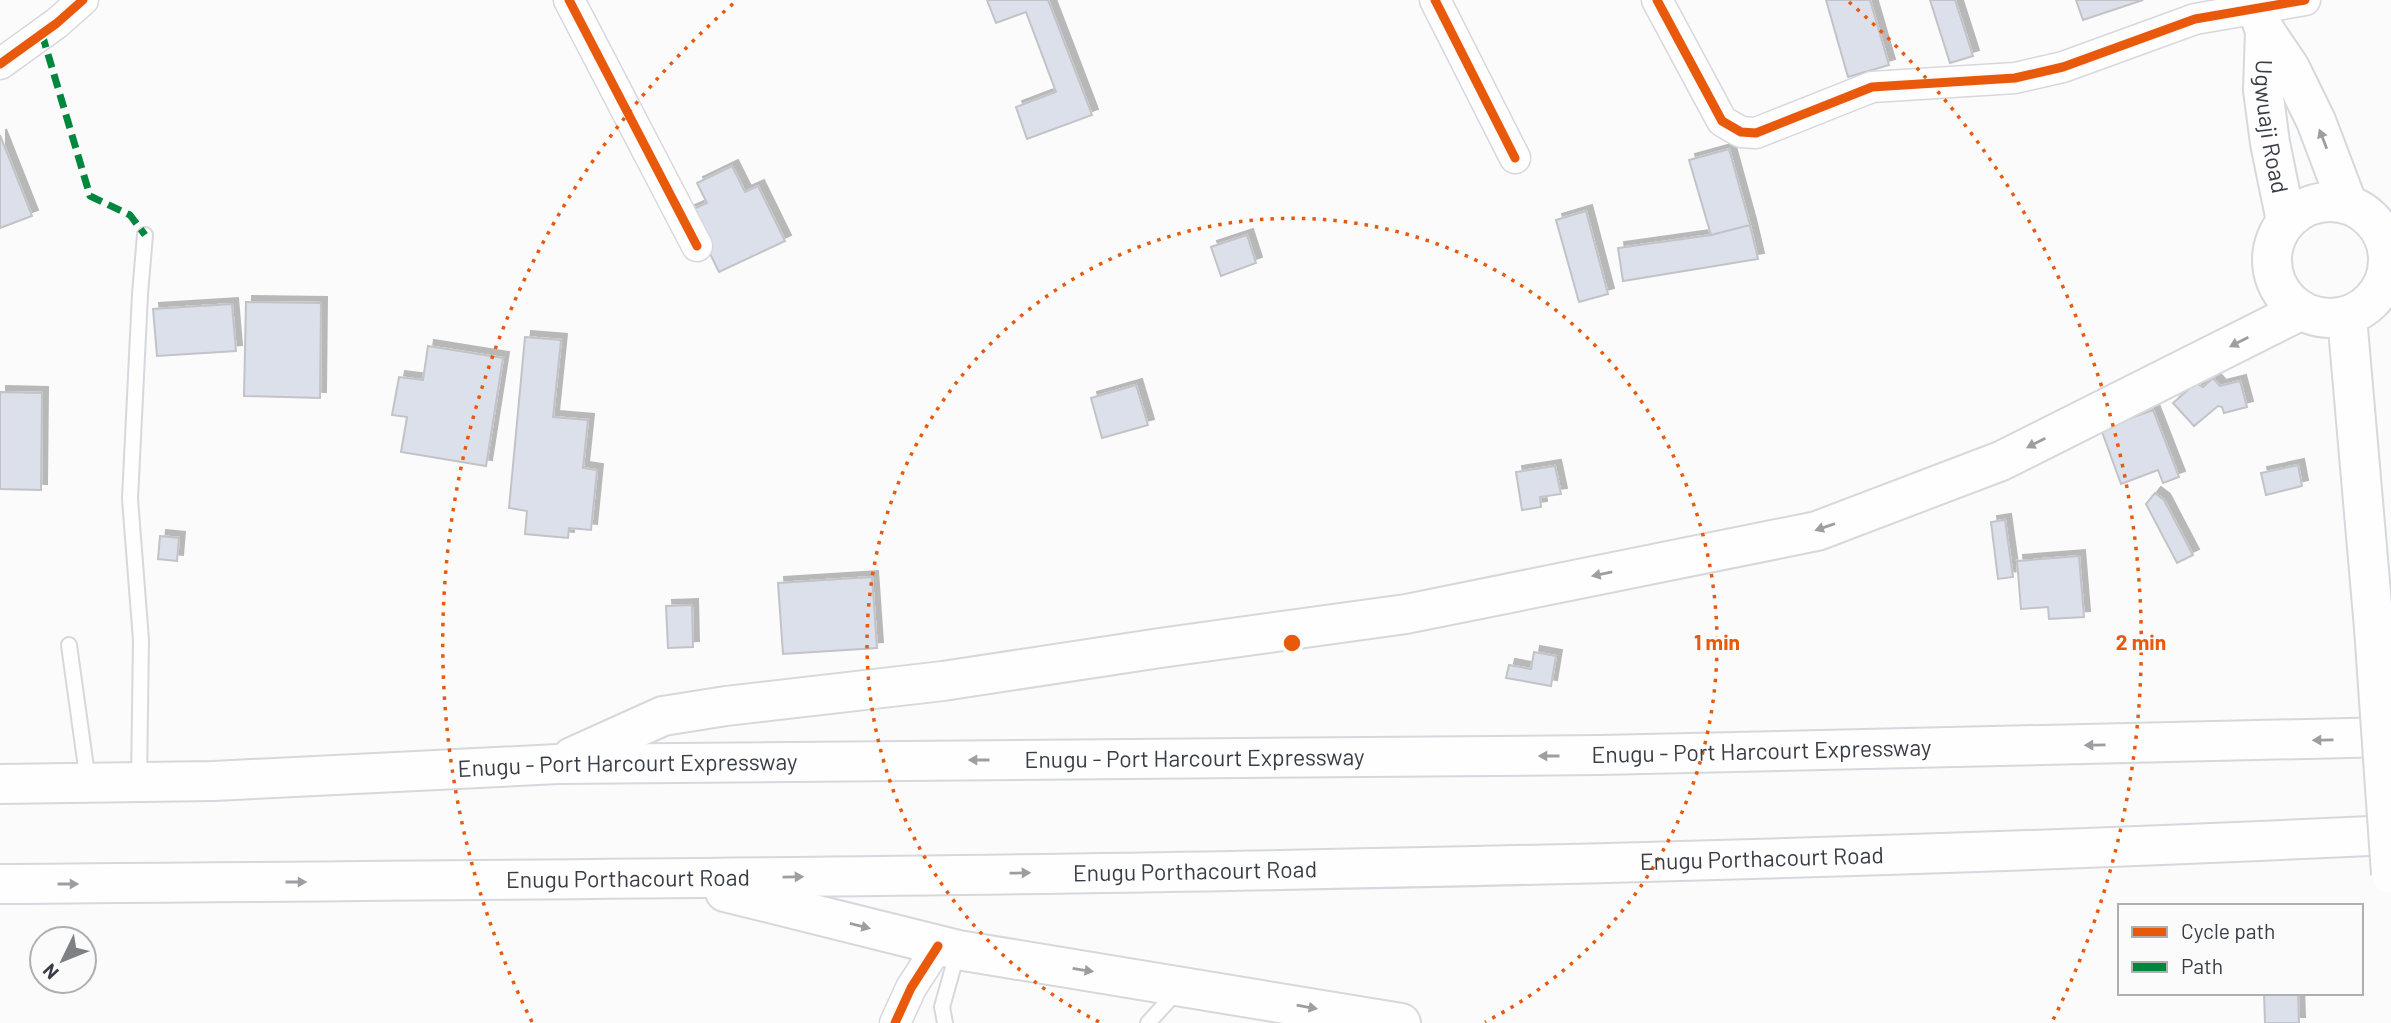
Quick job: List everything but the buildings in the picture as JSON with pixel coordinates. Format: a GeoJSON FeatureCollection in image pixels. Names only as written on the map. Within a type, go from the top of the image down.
{"type":"FeatureCollection","features":[{"type":"Feature","properties":{"kind":"main road","name":"Ugwuaji Road"},"geometry":{"type":"LineString","coordinates":[[2259,14],[2316,121],[2347,203]]}},
{"type":"Feature","properties":{"kind":"main road","name":"Ugwuaji Road"},"geometry":{"type":"LineString","coordinates":[[2259,14],[2263,90],[2270,143],[2286,221]]}},
{"type":"Feature","properties":{"kind":"main road"},"geometry":{"type":"LineString","coordinates":[[2325,201],[2347,203],[2367,214],[2381,231],[2390,253],[2386,280],[2371,303],[2347,317],[2315,317],[2300,311],[2284,298],[2275,279],[2271,259],[2275,239],[2286,221],[2303,208],[2325,201]]}},
{"type":"Feature","properties":{"kind":"main road"},"geometry":{"type":"LineString","coordinates":[[558,764],[663,716],[726,706],[943,681],[1406,614],[1816,531],[2001,461],[2300,311]]}},
{"type":"Feature","properties":{"kind":"main road"},"geometry":{"type":"LineString","coordinates":[[2347,317],[2374,628],[2391,874]]}},
{"type":"Feature","properties":{"kind":"main road","name":"Enugu - Port Harcourt Expressway"},"geometry":{"type":"LineString","coordinates":[[0,785],[213,781],[558,764],[1600,755],[2391,737]]}},
{"type":"Feature","properties":{"kind":"main road","name":"Enugu Porthacourt Road"},"geometry":{"type":"LineString","coordinates":[[0,884],[675,879],[1718,860],[2391,835]]}},
{"type":"Feature","properties":{"kind":"main road"},"geometry":{"type":"LineString","coordinates":[[675,879],[948,948],[1401,1023]]}},
{"type":"Feature","properties":{"kind":"street"},"geometry":{"type":"LineString","coordinates":[[0,64],[57,23],[83,0]]}},
{"type":"Feature","properties":{"kind":"street"},"geometry":{"type":"LineString","coordinates":[[569,0],[697,246]]}},
{"type":"Feature","properties":{"kind":"street"},"geometry":{"type":"LineString","coordinates":[[1435,0],[1515,158]]}},
{"type":"Feature","properties":{"kind":"street"},"geometry":{"type":"LineString","coordinates":[[1657,0],[1722,121],[1741,132],[1756,133],[1872,87],[2015,78],[2063,67],[2195,19],[2259,14],[2305,0]]}},
{"type":"Feature","properties":{"kind":"street"},"geometry":{"type":"LineString","coordinates":[[895,1023],[911,988],[948,948]]}},
{"type":"Feature","properties":{"kind":"lane"},"geometry":{"type":"LineString","coordinates":[[139,782],[141,640],[130,499],[145,235]]}},
{"type":"Feature","properties":{"kind":"lane"},"geometry":{"type":"LineString","coordinates":[[69,645],[88,783]]}},
{"type":"Feature","properties":{"kind":"lane"},"geometry":{"type":"LineString","coordinates":[[945,1023],[942,1007],[948,948]]}},
{"type":"Feature","properties":{"kind":"lane"},"geometry":{"type":"LineString","coordinates":[[1148,1023],[1181,986]]}},
{"type":"Feature","properties":{"kind":"marked path"},"geometry":{"type":"LineString","coordinates":[[42,34],[90,196],[130,215],[145,235]]}},
{"type":"Feature","properties":{"kind":"cycle path"},"geometry":{"type":"LineString","coordinates":[[0,64],[57,23],[83,0]]}},
{"type":"Feature","properties":{"kind":"cycle path"},"geometry":{"type":"LineString","coordinates":[[569,0],[697,246]]}},
{"type":"Feature","properties":{"kind":"cycle path"},"geometry":{"type":"LineString","coordinates":[[1435,0],[1515,158]]}},
{"type":"Feature","properties":{"kind":"cycle path"},"geometry":{"type":"LineString","coordinates":[[1657,0],[1722,121],[1741,132],[1756,133],[1872,87],[2015,78],[2063,67],[2195,19],[2305,0]]}},
{"type":"Feature","properties":{"kind":"cycle path"},"geometry":{"type":"LineString","coordinates":[[895,1023],[911,988],[938,946]]}}]}
